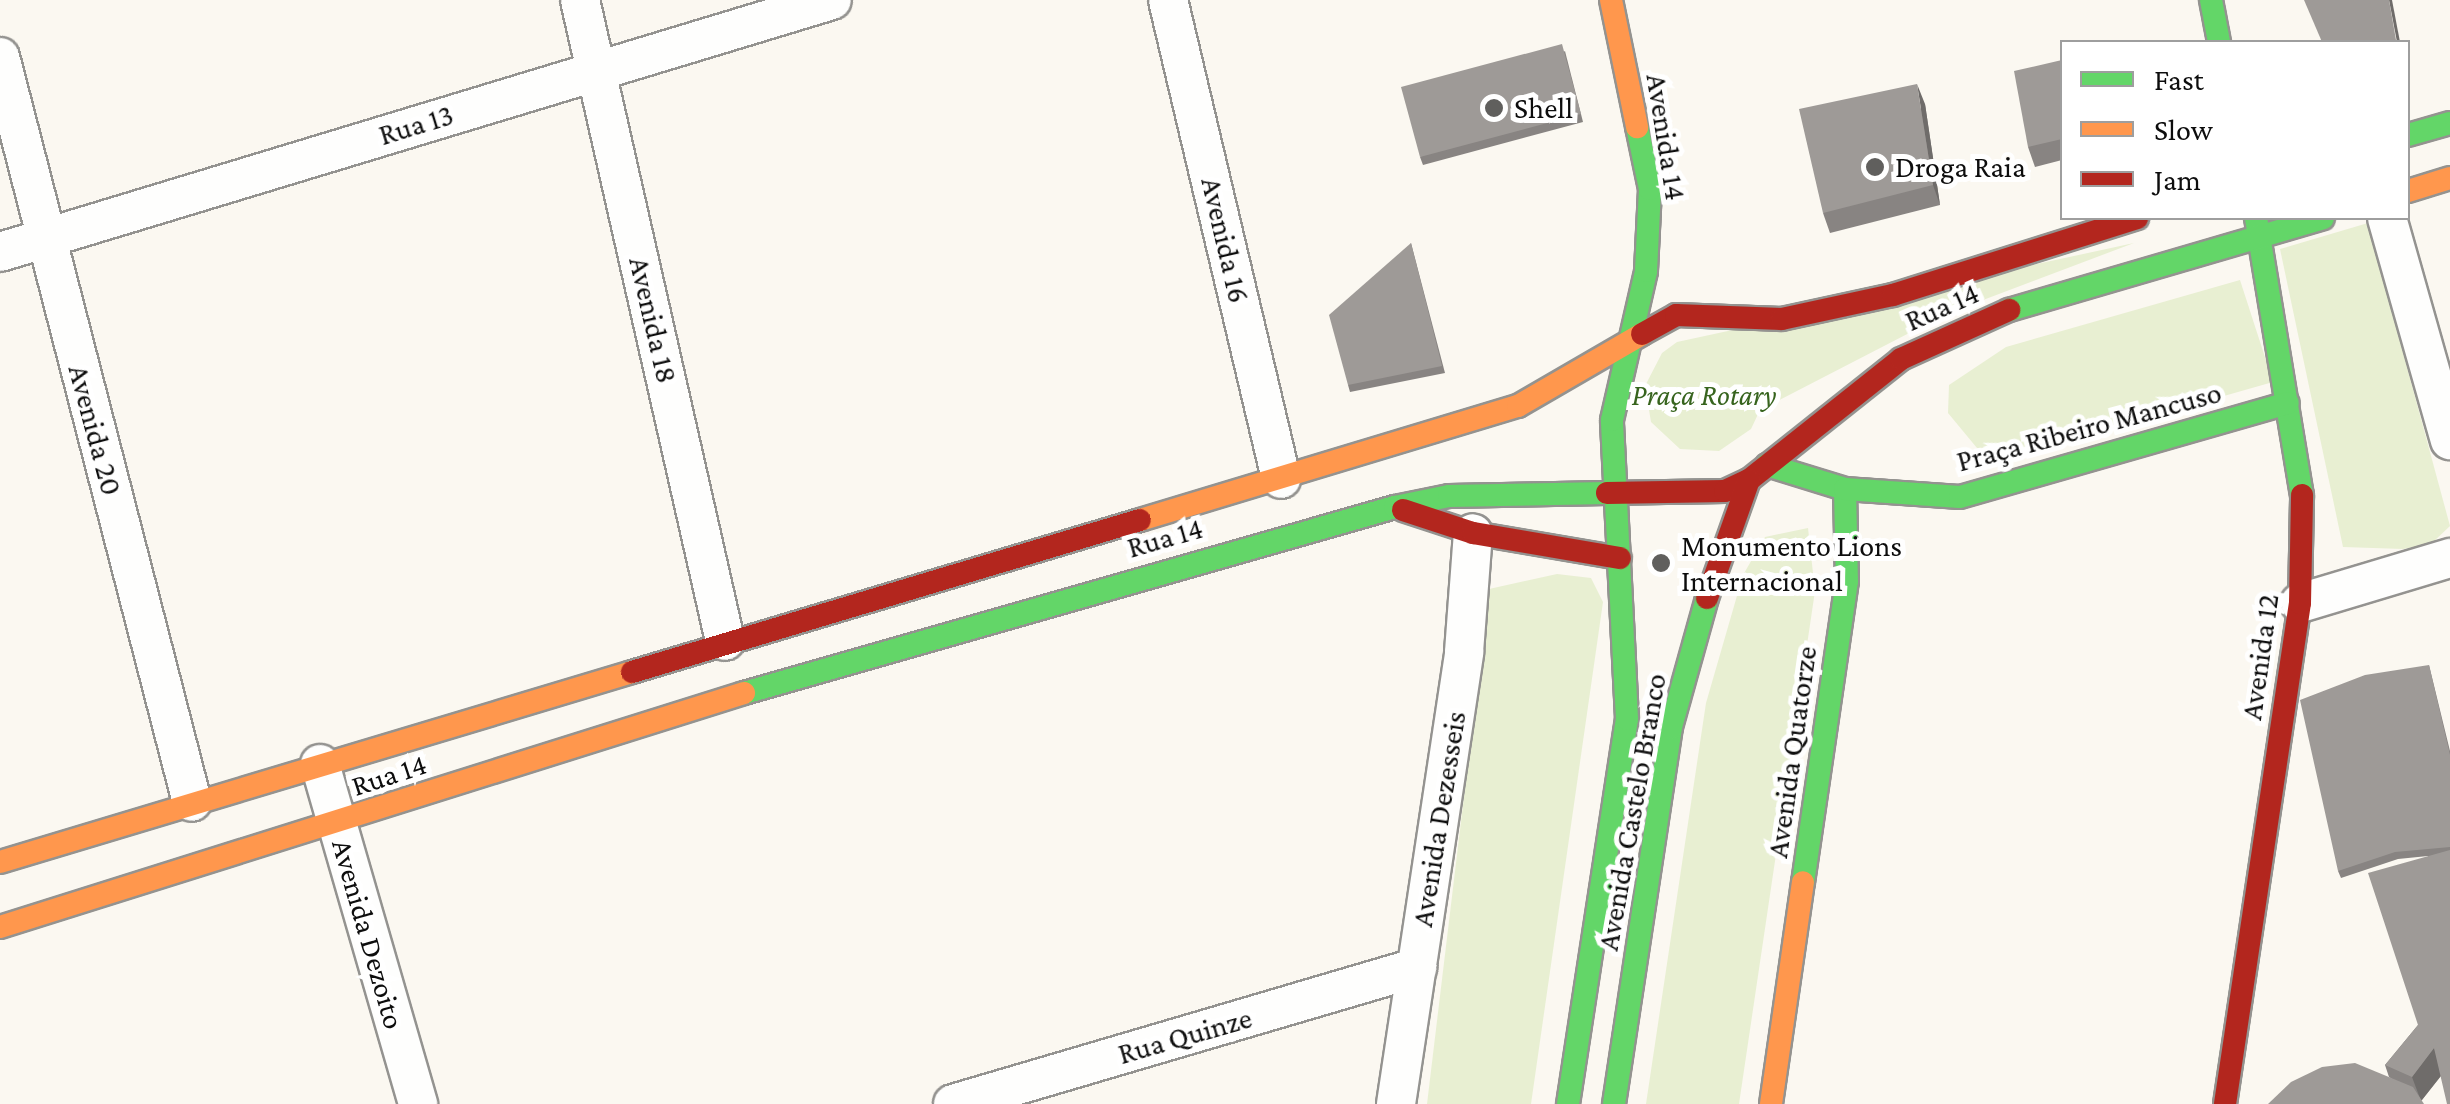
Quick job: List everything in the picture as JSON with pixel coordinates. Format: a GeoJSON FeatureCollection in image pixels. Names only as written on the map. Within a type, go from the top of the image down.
{"type":"FeatureCollection","features":[{"type":"Feature","properties":{"kind":"main road","name":"Avenida 14"},"geometry":{"type":"LineString","coordinates":[[1611,0],[1650,189],[1646,271],[1612,420],[1618,497]]}},
{"type":"Feature","properties":{"kind":"main road"},"geometry":{"type":"LineString","coordinates":[[2211,0],[2220,40]]}},
{"type":"Feature","properties":{"kind":"main road"},"geometry":{"type":"LineString","coordinates":[[2410,135],[2450,123]]}},
{"type":"Feature","properties":{"kind":"main road"},"geometry":{"type":"LineString","coordinates":[[2410,190],[2450,178]]}},
{"type":"Feature","properties":{"kind":"main road","name":"Rua 14"},"geometry":{"type":"LineString","coordinates":[[0,862],[725,641],[1518,406],[1676,315],[1782,320],[1893,296],[2131,220]]}},
{"type":"Feature","properties":{"kind":"main road","name":"Rua 14"},"geometry":{"type":"LineString","coordinates":[[0,927],[736,695],[1395,507],[1449,496],[1618,497],[1725,491],[1758,472],[1901,359],[2003,312],[2259,227],[2309,220]]}},
{"type":"Feature","properties":{"kind":"main road","name":"Avenida 12"},"geometry":{"type":"LineString","coordinates":[[2225,1104],[2300,603],[2302,479],[2259,227]]}},
{"type":"Feature","properties":{"kind":"main road","name":"Praça Ribeiro Mancuso"},"geometry":{"type":"LineString","coordinates":[[1845,490],[1960,497],[2288,403]]}},
{"type":"Feature","properties":{"kind":"main road"},"geometry":{"type":"LineString","coordinates":[[1758,472],[1845,490]]}},
{"type":"Feature","properties":{"kind":"main road","name":"Avenida Castelo Branco"},"geometry":{"type":"LineString","coordinates":[[1614,1104],[1671,727],[1720,550],[1758,472]]}},
{"type":"Feature","properties":{"kind":"main road","name":"Avenida Quatorze"},"geometry":{"type":"LineString","coordinates":[[1771,1104],[1847,581],[1845,490]]}},
{"type":"Feature","properties":{"kind":"main road","name":"Avenida Castelo Branco"},"geometry":{"type":"LineString","coordinates":[[1568,1104],[1627,719],[1618,497]]}},
{"type":"Feature","properties":{"kind":"main road"},"geometry":{"type":"LineString","coordinates":[[1395,507],[1473,534],[1620,558]]}},
{"type":"Feature","properties":{"kind":"main road"},"geometry":{"type":"LineString","coordinates":[[1627,719],[1671,727]]}},
{"type":"Feature","properties":{"kind":"street","name":"Avenida 18"},"geometry":{"type":"LineString","coordinates":[[580,0],[725,641]]}},
{"type":"Feature","properties":{"kind":"street","name":"Rua 13"},"geometry":{"type":"LineString","coordinates":[[0,252],[832,0]]}},
{"type":"Feature","properties":{"kind":"street","name":"Avenida 16"},"geometry":{"type":"LineString","coordinates":[[1168,0],[1281,479]]}},
{"type":"Feature","properties":{"kind":"street","name":"Avenida 20"},"geometry":{"type":"LineString","coordinates":[[0,57],[192,802]]}},
{"type":"Feature","properties":{"kind":"street"},"geometry":{"type":"LineString","coordinates":[[2388,220],[2450,440]]}},
{"type":"Feature","properties":{"kind":"street","name":"Avenida Dezesseis"},"geometry":{"type":"LineString","coordinates":[[1396,1104],[1464,652],[1473,534]]}},
{"type":"Feature","properties":{"kind":"street"},"geometry":{"type":"LineString","coordinates":[[2300,603],[2450,558]]}},
{"type":"Feature","properties":{"kind":"street","name":"Avenida Dezoito"},"geometry":{"type":"LineString","coordinates":[[320,764],[418,1104]]}},
{"type":"Feature","properties":{"kind":"street","name":"Rua Quinze"},"geometry":{"type":"LineString","coordinates":[[952,1104],[1417,967]]}},
{"type":"Feature","properties":{"kind":"green space"},"geometry":{"type":"Polygon","coordinates":[[[2368,223],[2450,526],[2431,544],[2403,549],[2343,547],[2280,249],[2368,223]]]}},
{"type":"Feature","properties":{"kind":"green space","name":"Praça Rotary"},"geometry":{"type":"Polygon","coordinates":[[[2134,243],[1946,314],[1760,410],[1751,429],[1719,451],[1680,449],[1651,422],[1645,386],[1662,353],[1677,342],[2134,243]]]}},
{"type":"Feature","properties":{"kind":"green space"},"geometry":{"type":"Polygon","coordinates":[[[2240,280],[2273,382],[2031,451],[1977,448],[1948,413],[1949,385],[2006,347],[2240,280]]]}},
{"type":"Feature","properties":{"kind":"green space"},"geometry":{"type":"Polygon","coordinates":[[[1808,528],[1815,591],[1739,1104],[1646,1104],[1706,703],[1743,575],[1765,537],[1808,528]]]}},
{"type":"Feature","properties":{"kind":"green space"},"geometry":{"type":"Polygon","coordinates":[[[1557,574],[1591,578],[1603,602],[1531,1104],[1427,1104],[1489,589],[1557,574]]]}},
{"type":"Feature","properties":{"kind":"building"},"geometry":{"type":"Polygon","coordinates":[[[2304,0],[2389,0],[2396,40],[2321,40],[2304,0]]]}},
{"type":"Feature","properties":{"kind":"building","name":"Shell"},"geometry":{"type":"Polygon","coordinates":[[[1562,44],[1581,114],[1420,157],[1401,87],[1562,44]]]}},
{"type":"Feature","properties":{"kind":"building"},"geometry":{"type":"Polygon","coordinates":[[[2060,60],[2060,139],[2028,147],[2014,71],[2060,60]]]}},
{"type":"Feature","properties":{"kind":"building","name":"Droga Raia"},"geometry":{"type":"Polygon","coordinates":[[[1917,84],[1933,185],[1823,213],[1799,109],[1917,84]]]}},
{"type":"Feature","properties":{"kind":"building"},"geometry":{"type":"Polygon","coordinates":[[[1411,243],[1442,366],[1348,385],[1329,315],[1411,243]]]}},
{"type":"Feature","properties":{"kind":"building"},"geometry":{"type":"Polygon","coordinates":[[[2429,665],[2450,755],[2450,847],[2395,852],[2338,871],[2300,700],[2365,675],[2429,665]]]}},
{"type":"Feature","properties":{"kind":"building"},"geometry":{"type":"Polygon","coordinates":[[[2450,850],[2447,1104],[2434,1048],[2412,1077],[2385,1065],[2418,1025],[2368,873],[2450,850]]]}},
{"type":"Feature","properties":{"kind":"building"},"geometry":{"type":"Polygon","coordinates":[[[2355,1063],[2413,1087],[2424,1104],[2268,1104],[2291,1082],[2322,1067],[2355,1063]]]}},
{"type":"Feature","properties":{"kind":"traffic: fast"},"geometry":{"type":"LineString","coordinates":[[2211,0],[2219,40]]}},
{"type":"Feature","properties":{"kind":"traffic: fast"},"geometry":{"type":"LineString","coordinates":[[2410,134],[2450,123]]}},
{"type":"Feature","properties":{"kind":"traffic: fast"},"geometry":{"type":"LineString","coordinates":[[1568,1104],[1627,719],[1612,420],[1646,271],[1650,189],[1637,127]]}},
{"type":"Feature","properties":{"kind":"traffic: fast"},"geometry":{"type":"LineString","coordinates":[[2256,220],[2302,495]]}},
{"type":"Feature","properties":{"kind":"traffic: fast"},"geometry":{"type":"LineString","coordinates":[[2009,310],[2316,220]]}},
{"type":"Feature","properties":{"kind":"traffic: fast"},"geometry":{"type":"LineString","coordinates":[[1845,489],[1960,497],[2288,403]]}},
{"type":"Feature","properties":{"kind":"traffic: fast"},"geometry":{"type":"LineString","coordinates":[[1767,465],[1845,489],[1847,581],[1803,882]]}},
{"type":"Feature","properties":{"kind":"traffic: fast"},"geometry":{"type":"LineString","coordinates":[[744,693],[1395,507],[1449,496],[1607,493]]}},
{"type":"Feature","properties":{"kind":"traffic: fast"},"geometry":{"type":"LineString","coordinates":[[1614,1104],[1671,727],[1707,598]]}},
{"type":"Feature","properties":{"kind":"traffic: slow"},"geometry":{"type":"LineString","coordinates":[[1611,0],[1637,127]]}},
{"type":"Feature","properties":{"kind":"traffic: slow"},"geometry":{"type":"LineString","coordinates":[[2410,190],[2450,178]]}},
{"type":"Feature","properties":{"kind":"traffic: slow"},"geometry":{"type":"LineString","coordinates":[[1140,520],[1518,406],[1642,334]]}},
{"type":"Feature","properties":{"kind":"traffic: slow"},"geometry":{"type":"LineString","coordinates":[[0,862],[632,672]]}},
{"type":"Feature","properties":{"kind":"traffic: slow"},"geometry":{"type":"LineString","coordinates":[[0,927],[744,693]]}},
{"type":"Feature","properties":{"kind":"traffic: slow"},"geometry":{"type":"LineString","coordinates":[[1771,1104],[1803,882]]}},
{"type":"Feature","properties":{"kind":"traffic: jam"},"geometry":{"type":"LineString","coordinates":[[1642,334],[1676,315],[1782,319],[1893,295],[2131,220]]}},
{"type":"Feature","properties":{"kind":"traffic: jam"},"geometry":{"type":"LineString","coordinates":[[1607,493],[1725,491],[1749,480],[1901,359],[2009,310]]}},
{"type":"Feature","properties":{"kind":"traffic: jam"},"geometry":{"type":"LineString","coordinates":[[1707,598],[1749,480]]}},
{"type":"Feature","properties":{"kind":"traffic: jam"},"geometry":{"type":"LineString","coordinates":[[2225,1104],[2300,603],[2302,495]]}},
{"type":"Feature","properties":{"kind":"traffic: jam"},"geometry":{"type":"LineString","coordinates":[[1403,510],[1473,533],[1620,558]]}},
{"type":"Feature","properties":{"kind":"traffic: jam"},"geometry":{"type":"LineString","coordinates":[[632,672],[1140,520]]}},
{"type":"Feature","properties":{"kind":"place","name":"Shell"},"geometry":{"type":"Point","coordinates":[1494,108]}},
{"type":"Feature","properties":{"kind":"place","name":"Droga Raia"},"geometry":{"type":"Point","coordinates":[1875,167]}},
{"type":"Feature","properties":{"kind":"place","name":"Monumento Lions Internacional"},"geometry":{"type":"Point","coordinates":[1661,563]}}]}
